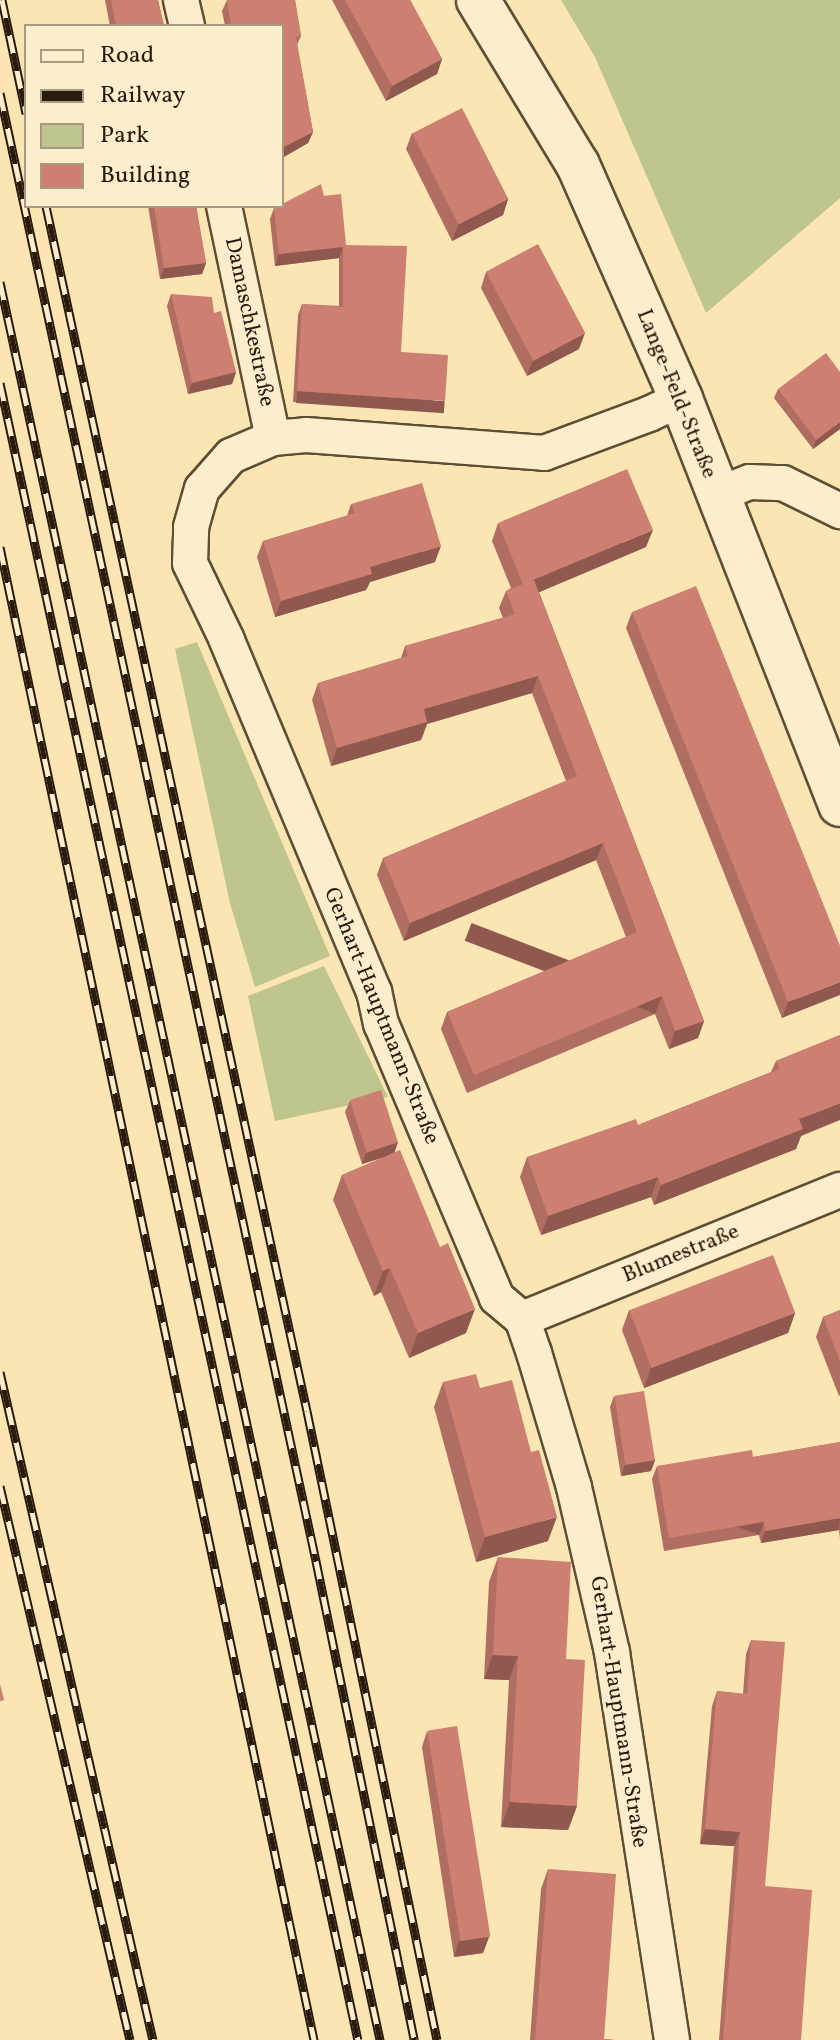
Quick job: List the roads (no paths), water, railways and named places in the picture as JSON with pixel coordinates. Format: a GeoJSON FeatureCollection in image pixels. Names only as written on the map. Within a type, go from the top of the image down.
{"type":"FeatureCollection","features":[{"type":"Feature","properties":{"kind":"street"},"geometry":{"type":"LineString","coordinates":[[181,0],[187,24]]}},
{"type":"Feature","properties":{"kind":"street","name":"Lange-Feld-Straße"},"geometry":{"type":"LineString","coordinates":[[478,0],[578,165],[681,399],[840,805]]}},
{"type":"Feature","properties":{"kind":"street","name":"Damaschkestraße"},"geometry":{"type":"LineString","coordinates":[[224,208],[273,438]]}},
{"type":"Feature","properties":{"kind":"street","name":"Gerhart-Hauptmann-Straße"},"geometry":{"type":"LineString","coordinates":[[672,2040],[612,1652],[596,1575],[574,1487],[522,1319],[497,1298],[381,1024],[374,992],[227,640],[190,563],[191,527],[202,489],[231,456],[273,438],[306,435],[544,453],[681,399]]}},
{"type":"Feature","properties":{"kind":"street"},"geometry":{"type":"LineString","coordinates":[[717,495],[750,482],[783,483],[840,511]]}},
{"type":"Feature","properties":{"kind":"street","name":"Blumestraße"},"geometry":{"type":"LineString","coordinates":[[522,1319],[840,1190]]}},
{"type":"Feature","properties":{"kind":"railway"},"geometry":{"type":"LineString","coordinates":[[2,0],[24,104]]}},
{"type":"Feature","properties":{"kind":"railway"},"geometry":{"type":"LineString","coordinates":[[0,93],[24,204]]}},
{"type":"Feature","properties":{"kind":"railway"},"geometry":{"type":"LineString","coordinates":[[25,208],[316,1561],[414,2040]]}},
{"type":"Feature","properties":{"kind":"railway"},"geometry":{"type":"LineString","coordinates":[[46,208],[307,1411],[437,2040]]}},
{"type":"Feature","properties":{"kind":"railway"},"geometry":{"type":"LineString","coordinates":[[0,282],[380,2040]]}},
{"type":"Feature","properties":{"kind":"railway"},"geometry":{"type":"LineString","coordinates":[[0,383],[358,2040]]}},
{"type":"Feature","properties":{"kind":"railway"},"geometry":{"type":"LineString","coordinates":[[0,547],[314,2040]]}},
{"type":"Feature","properties":{"kind":"railway"},"geometry":{"type":"LineString","coordinates":[[0,1372],[153,2040]]}},
{"type":"Feature","properties":{"kind":"railway"},"geometry":{"type":"LineString","coordinates":[[0,1486],[130,2040]]}}]}
